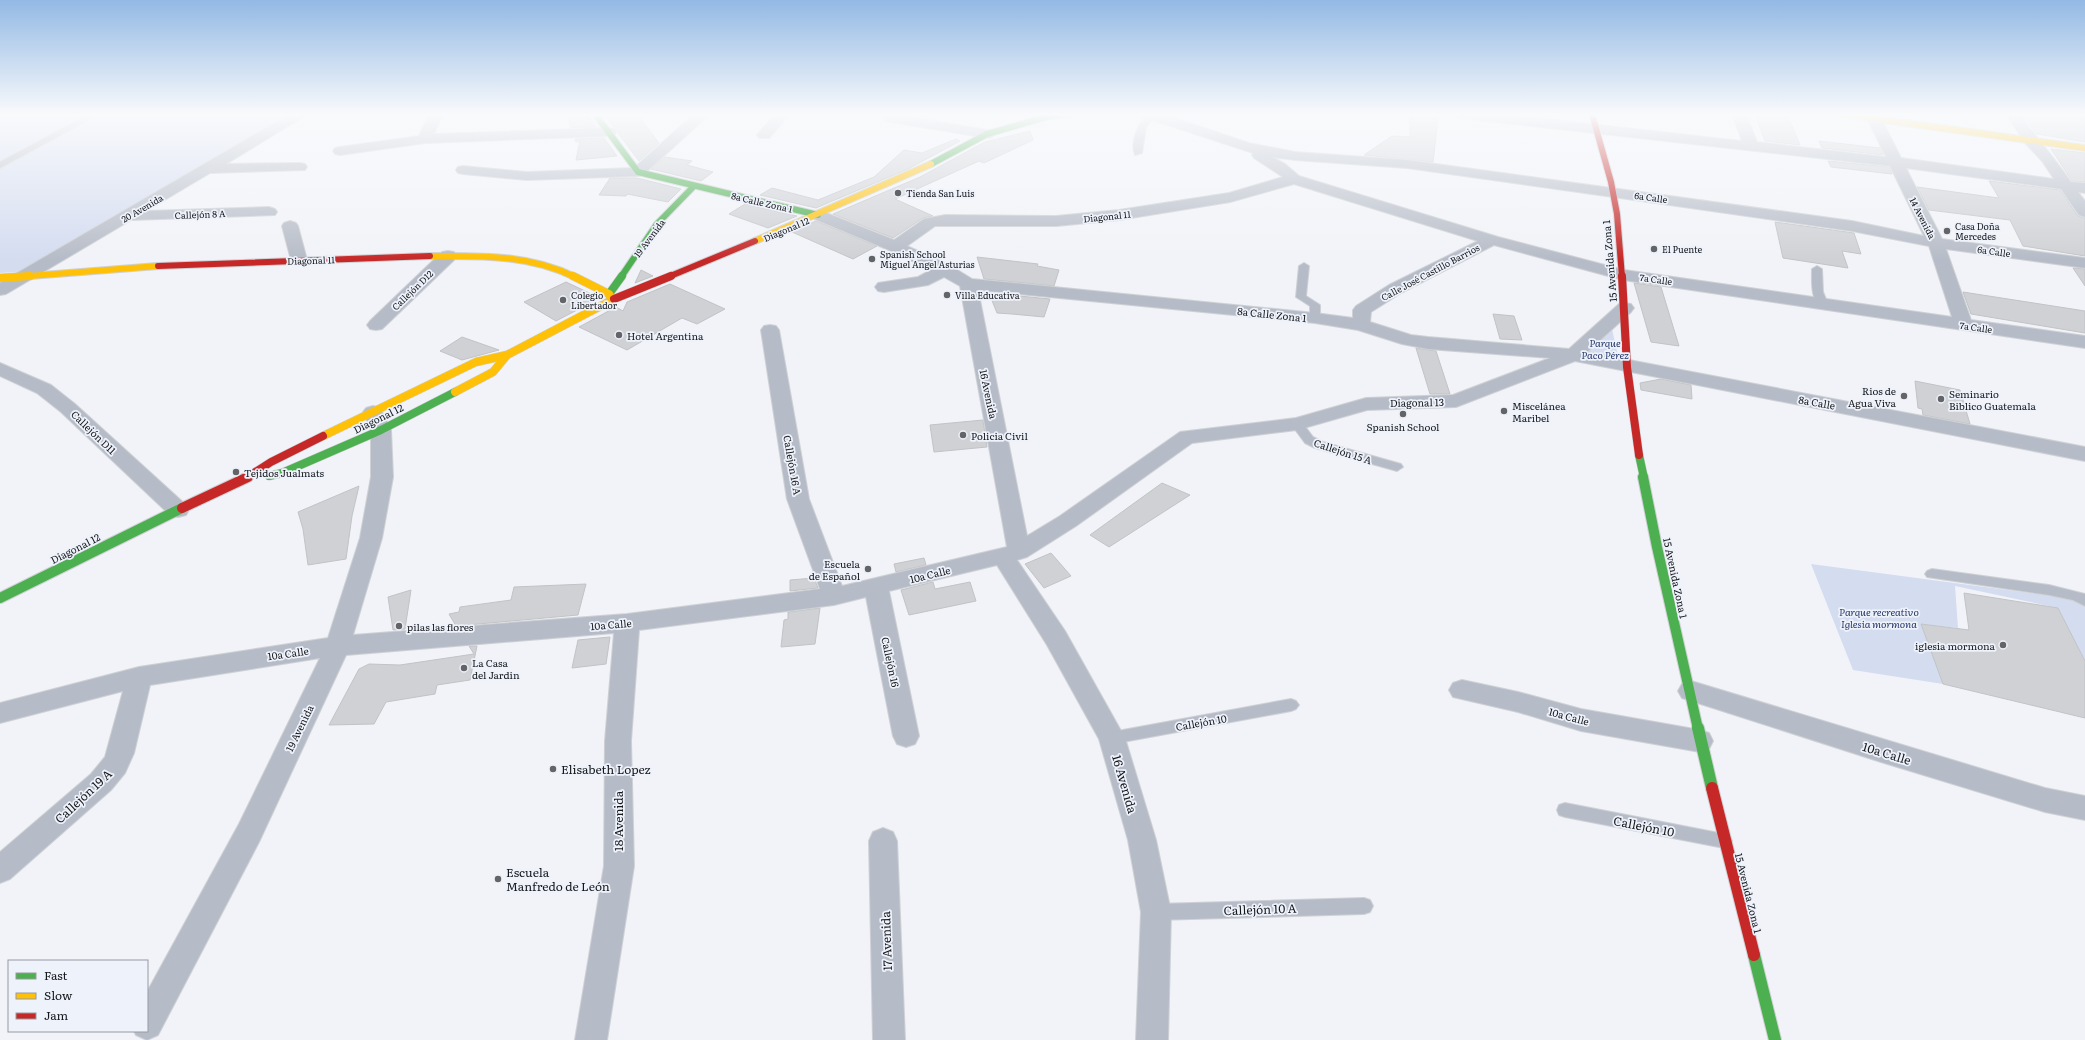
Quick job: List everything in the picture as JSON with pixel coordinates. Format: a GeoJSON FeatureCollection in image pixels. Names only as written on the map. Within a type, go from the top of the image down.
{"type":"FeatureCollection","features":[{"type":"Feature","properties":{"kind":"street","name":"20 Avenida"},"geometry":{"type":"LineString","coordinates":[[0,290],[221,163]]}},
{"type":"Feature","properties":{"kind":"street"},"geometry":{"type":"LineString","coordinates":[[631,163],[638,172]]}},
{"type":"Feature","properties":{"kind":"street"},"geometry":{"type":"LineString","coordinates":[[462,170],[527,176],[638,172],[649,163]]}},
{"type":"Feature","properties":{"kind":"street","name":"Diagonal 12"},"geometry":{"type":"LineString","coordinates":[[248,478],[282,473],[476,362],[507,355],[611,297],[818,215],[914,173],[934,163]]}},
{"type":"Feature","properties":{"kind":"street","name":"7a Calle"},"geometry":{"type":"LineString","coordinates":[[1272,163],[1294,179],[1492,240],[1623,275],[2085,342]]}},
{"type":"Feature","properties":{"kind":"street"},"geometry":{"type":"LineString","coordinates":[[1294,179],[1294,172],[1304,163]]}},
{"type":"Feature","properties":{"kind":"street","name":"6a Calle"},"geometry":{"type":"LineString","coordinates":[[1387,163],[1613,192],[1852,226],[1936,243],[2085,263]]}},
{"type":"Feature","properties":{"kind":"street","name":"15 Avenida Zona 1"},"geometry":{"type":"LineString","coordinates":[[1605,163],[1613,192],[1623,275],[1627,367],[1635,432],[1660,562],[1691,691],[1700,741],[1724,841],[1775,1040]]}},
{"type":"Feature","properties":{"kind":"street","name":"14 Avenida"},"geometry":{"type":"LineString","coordinates":[[1895,163],[1936,243],[1964,325]]}},
{"type":"Feature","properties":{"kind":"street"},"geometry":{"type":"LineString","coordinates":[[1899,163],[2085,188]]}},
{"type":"Feature","properties":{"kind":"street"},"geometry":{"type":"LineString","coordinates":[[2050,163],[2085,212]]}},
{"type":"Feature","properties":{"kind":"street"},"geometry":{"type":"LineString","coordinates":[[210,169],[300,167]]}},
{"type":"Feature","properties":{"kind":"street","name":"8a Calle Zona 1"},"geometry":{"type":"LineString","coordinates":[[638,172],[818,215],[897,246],[946,270],[968,284],[1361,317],[1408,340],[1573,355]]}},
{"type":"Feature","properties":{"kind":"street","name":"Diagonal 11"},"geometry":{"type":"LineString","coordinates":[[897,246],[930,222],[945,220],[1056,221],[1119,215],[1230,197],[1294,179]]}},
{"type":"Feature","properties":{"kind":"street","name":"19 Avenida"},"geometry":{"type":"LineString","coordinates":[[611,297],[657,224],[694,186]]}},
{"type":"Feature","properties":{"kind":"street","name":"Callejón 8 A"},"geometry":{"type":"LineString","coordinates":[[130,216],[269,212]]}},
{"type":"Feature","properties":{"kind":"street"},"geometry":{"type":"LineString","coordinates":[[290,226],[299,260]]}},
{"type":"Feature","properties":{"kind":"street","name":"Calle José Castillo Barrios"},"geometry":{"type":"LineString","coordinates":[[1361,317],[1395,289],[1492,240]]}},
{"type":"Feature","properties":{"kind":"street","name":"Diagonal 11"},"geometry":{"type":"LineString","coordinates":[[0,278],[140,267],[299,260],[448,256],[507,257],[538,262],[560,270],[611,297]]}},
{"type":"Feature","properties":{"kind":"street","name":"Callejón D12"},"geometry":{"type":"LineString","coordinates":[[376,324],[448,256]]}},
{"type":"Feature","properties":{"kind":"street"},"geometry":{"type":"LineString","coordinates":[[884,287],[922,281],[946,270]]}},
{"type":"Feature","properties":{"kind":"street","name":"16 Avenida"},"geometry":{"type":"LineString","coordinates":[[968,284],[1012,553],[1056,638],[1112,738],[1142,840],[1156,912],[1152,1040]]}},
{"type":"Feature","properties":{"kind":"street","name":"Diagonal 13"},"geometry":{"type":"LineString","coordinates":[[1187,437],[1297,424],[1366,404],[1456,401],[1573,355],[1625,308]]}},
{"type":"Feature","properties":{"kind":"street","name":"Callejón 16 A"},"geometry":{"type":"LineString","coordinates":[[770,330],[798,499],[834,596]]}},
{"type":"Feature","properties":{"kind":"street","name":"Diagonal 12"},"geometry":{"type":"LineString","coordinates":[[0,598],[178,510],[248,478],[271,462],[493,372],[507,355]]}},
{"type":"Feature","properties":{"kind":"street","name":"8a Calle"},"geometry":{"type":"LineString","coordinates":[[1573,355],[1627,367],[2085,454]]}},
{"type":"Feature","properties":{"kind":"street","name":"Callejón D11"},"geometry":{"type":"LineString","coordinates":[[0,369],[44,389],[68,408],[132,469],[178,510]]}},
{"type":"Feature","properties":{"kind":"street","name":"19 Avenida"},"geometry":{"type":"LineString","coordinates":[[148,1022],[248,833],[338,646],[371,538],[382,478],[377,420]]}},
{"type":"Feature","properties":{"kind":"street","name":"10a Calle"},"geometry":{"type":"LineString","coordinates":[[0,713],[139,676],[338,646],[627,623],[834,596],[876,587],[1012,553],[1068,521],[1187,437]]}},
{"type":"Feature","properties":{"kind":"street","name":"Callejón 16"},"geometry":{"type":"LineString","coordinates":[[876,587],[906,736]]}},
{"type":"Feature","properties":{"kind":"street","name":"18 Avenida"},"geometry":{"type":"LineString","coordinates":[[591,1040],[619,866],[618,741],[627,623]]}},
{"type":"Feature","properties":{"kind":"street","name":"Callejón 19 A"},"geometry":{"type":"LineString","coordinates":[[0,870],[101,782],[115,765],[121,753],[139,676]]}},
{"type":"Feature","properties":{"kind":"street","name":"10a Calle"},"geometry":{"type":"LineString","coordinates":[[1462,690],[1518,702],[1581,720],[1700,741]]}},
{"type":"Feature","properties":{"kind":"street","name":"10a Calle"},"geometry":{"type":"LineString","coordinates":[[1691,691],[1881,752],[2045,800],[2085,808]]}},
{"type":"Feature","properties":{"kind":"street","name":"17 Avenida"},"geometry":{"type":"LineString","coordinates":[[883,841],[889,1040]]}},
{"type":"Feature","properties":{"kind":"lane"},"geometry":{"type":"LineString","coordinates":[[1304,266],[1301,297],[1315,312]]}},
{"type":"Feature","properties":{"kind":"lane"},"geometry":{"type":"LineString","coordinates":[[1817,269],[1818,292],[1823,304]]}},
{"type":"Feature","properties":{"kind":"lane","name":"Callejón 15 A"},"geometry":{"type":"LineString","coordinates":[[1297,424],[1309,440],[1319,445],[1397,467]]}},
{"type":"Feature","properties":{"kind":"lane"},"geometry":{"type":"LineString","coordinates":[[1932,574],[2049,590],[2077,596],[2085,601]]}},
{"type":"Feature","properties":{"kind":"lane","name":"Callejón 10"},"geometry":{"type":"LineString","coordinates":[[1112,738],[1291,705]]}},
{"type":"Feature","properties":{"kind":"lane","name":"Callejón 10"},"geometry":{"type":"LineString","coordinates":[[1565,810],[1724,841]]}},
{"type":"Feature","properties":{"kind":"lane","name":"Callejón 10 A"},"geometry":{"type":"LineString","coordinates":[[1156,912],[1364,906]]}},
{"type":"Feature","properties":{"kind":"green space"},"geometry":{"type":"Polygon","coordinates":[[[0,163],[214,163],[31,271],[0,273],[0,163]]]}},
{"type":"Feature","properties":{"kind":"green space","name":"Parque Paco Pérez"},"geometry":{"type":"Polygon","coordinates":[[[1612,329],[1619,361],[1582,354],[1612,329]]]}},
{"type":"Feature","properties":{"kind":"green space","name":"Parque recreativo Iglesia mormona"},"geometry":{"type":"Polygon","coordinates":[[[1811,564],[2082,600],[2085,606],[2085,661],[2058,608],[1955,586],[1958,628],[1921,624],[1943,684],[1853,670],[1811,564]]]}},
{"type":"Feature","properties":{"kind":"building"},"geometry":{"type":"Polygon","coordinates":[[[659,163],[690,163],[687,165],[713,172],[701,181],[651,169],[659,163]]]}},
{"type":"Feature","properties":{"kind":"building"},"geometry":{"type":"Polygon","coordinates":[[[890,163],[920,163],[816,208],[760,195],[772,188],[818,200],[874,177],[890,163]]]}},
{"type":"Feature","properties":{"kind":"building"},"geometry":{"type":"Polygon","coordinates":[[[947,163],[976,163],[895,199],[933,216],[923,218],[893,238],[833,214],[920,177],[947,163]]]}},
{"type":"Feature","properties":{"kind":"building"},"geometry":{"type":"Polygon","coordinates":[[[1829,163],[1889,167],[1892,174],[1831,167],[1829,163]]]}},
{"type":"Feature","properties":{"kind":"building"},"geometry":{"type":"Polygon","coordinates":[[[2060,163],[2085,163],[2085,182],[2072,181],[2060,163]]]}},
{"type":"Feature","properties":{"kind":"building"},"geometry":{"type":"Polygon","coordinates":[[[610,178],[637,178],[681,189],[668,202],[627,194],[626,196],[599,195],[610,178]]]}},
{"type":"Feature","properties":{"kind":"building"},"geometry":{"type":"Polygon","coordinates":[[[1989,181],[2060,190],[2078,216],[2085,218],[2085,256],[2023,246],[2010,220],[1929,210],[1917,187],[1999,198],[1989,181]]]}},
{"type":"Feature","properties":{"kind":"building"},"geometry":{"type":"Polygon","coordinates":[[[745,204],[797,216],[768,228],[729,214],[745,204]]]}},
{"type":"Feature","properties":{"kind":"building"},"geometry":{"type":"Polygon","coordinates":[[[816,221],[877,246],[853,259],[792,232],[816,221]]]}},
{"type":"Feature","properties":{"kind":"building"},"geometry":{"type":"Polygon","coordinates":[[[1775,222],[1854,233],[1861,254],[1842,251],[1848,268],[1783,258],[1775,222]]]}},
{"type":"Feature","properties":{"kind":"building"},"geometry":{"type":"Polygon","coordinates":[[[977,257],[1038,264],[1037,266],[1059,270],[1054,286],[984,279],[977,257]]]}},
{"type":"Feature","properties":{"kind":"building"},"geometry":{"type":"Polygon","coordinates":[[[2073,268],[2085,269],[2085,286],[2073,268]]]}},
{"type":"Feature","properties":{"kind":"building"},"geometry":{"type":"Polygon","coordinates":[[[641,270],[653,276],[635,283],[641,270]]]}},
{"type":"Feature","properties":{"kind":"building","name":"Colegio Libertador"},"geometry":{"type":"Polygon","coordinates":[[[566,282],[600,298],[556,321],[524,302],[566,282]]]}},
{"type":"Feature","properties":{"kind":"building"},"geometry":{"type":"Polygon","coordinates":[[[1634,283],[1661,287],[1679,346],[1651,342],[1634,283]]]}},
{"type":"Feature","properties":{"kind":"building"},"geometry":{"type":"Polygon","coordinates":[[[670,284],[725,309],[697,324],[682,318],[627,350],[579,327],[616,307],[623,311],[627,302],[670,284]]]}},
{"type":"Feature","properties":{"kind":"building"},"geometry":{"type":"Polygon","coordinates":[[[1963,292],[2085,311],[2085,333],[1971,314],[1963,292]]]}},
{"type":"Feature","properties":{"kind":"building"},"geometry":{"type":"Polygon","coordinates":[[[989,293],[1050,299],[1044,317],[997,313],[989,293]]]}},
{"type":"Feature","properties":{"kind":"building"},"geometry":{"type":"Polygon","coordinates":[[[1493,314],[1514,316],[1522,340],[1500,339],[1493,314]]]}},
{"type":"Feature","properties":{"kind":"building"},"geometry":{"type":"Polygon","coordinates":[[[462,337],[499,350],[462,360],[440,351],[462,337]]]}},
{"type":"Feature","properties":{"kind":"building"},"geometry":{"type":"Polygon","coordinates":[[[1416,348],[1436,351],[1450,394],[1430,394],[1416,348]]]}},
{"type":"Feature","properties":{"kind":"building"},"geometry":{"type":"Polygon","coordinates":[[[1661,379],[1691,385],[1692,399],[1641,390],[1640,383],[1661,379]]]}},
{"type":"Feature","properties":{"kind":"building","name":"Seminario Biblico Guatemala"},"geometry":{"type":"Polygon","coordinates":[[[1915,381],[1960,390],[1970,424],[1923,415],[1922,409],[1918,408],[1915,381]]]}},
{"type":"Feature","properties":{"kind":"building","name":"Policia Civil"},"geometry":{"type":"Polygon","coordinates":[[[983,420],[987,447],[934,452],[930,425],[983,420]]]}},
{"type":"Feature","properties":{"kind":"building"},"geometry":{"type":"Polygon","coordinates":[[[1162,483],[1190,495],[1109,547],[1090,535],[1162,483]]]}},
{"type":"Feature","properties":{"kind":"building"},"geometry":{"type":"Polygon","coordinates":[[[359,486],[352,516],[346,559],[308,565],[303,529],[298,512],[359,486]]]}},
{"type":"Feature","properties":{"kind":"building"},"geometry":{"type":"Polygon","coordinates":[[[1051,553],[1071,576],[1044,588],[1025,564],[1051,553]]]}},
{"type":"Feature","properties":{"kind":"building"},"geometry":{"type":"Polygon","coordinates":[[[924,558],[926,565],[896,572],[894,564],[924,558]]]}},
{"type":"Feature","properties":{"kind":"building"},"geometry":{"type":"Polygon","coordinates":[[[814,578],[818,588],[790,591],[790,580],[814,578]]]}},
{"type":"Feature","properties":{"kind":"building"},"geometry":{"type":"Polygon","coordinates":[[[933,582],[935,589],[970,582],[976,601],[909,615],[901,590],[933,582]]]}},
{"type":"Feature","properties":{"kind":"building"},"geometry":{"type":"Polygon","coordinates":[[[586,584],[578,615],[456,626],[449,614],[459,612],[460,607],[511,600],[514,587],[586,584]]]}},
{"type":"Feature","properties":{"kind":"building"},"geometry":{"type":"Polygon","coordinates":[[[411,590],[405,629],[393,630],[388,597],[411,590]]]}},
{"type":"Feature","properties":{"kind":"building","name":"iglesia mormona"},"geometry":{"type":"Polygon","coordinates":[[[1964,593],[2058,608],[2085,661],[2085,718],[1943,684],[1921,624],[1969,630],[1964,593]]]}},
{"type":"Feature","properties":{"kind":"building"},"geometry":{"type":"Polygon","coordinates":[[[820,608],[815,644],[781,647],[784,620],[788,619],[788,612],[820,608]]]}},
{"type":"Feature","properties":{"kind":"building"},"geometry":{"type":"Polygon","coordinates":[[[610,637],[606,664],[572,668],[578,640],[610,637]]]}},
{"type":"Feature","properties":{"kind":"building"},"geometry":{"type":"Polygon","coordinates":[[[469,646],[477,646],[470,680],[437,685],[435,694],[386,702],[374,724],[329,725],[359,669],[369,664],[400,665],[474,654],[469,646]]]}},
{"type":"Feature","properties":{"kind":"traffic: fast"},"geometry":{"type":"LineString","coordinates":[[631,163],[638,172],[818,215]]}},
{"type":"Feature","properties":{"kind":"traffic: fast"},"geometry":{"type":"LineString","coordinates":[[609,294],[657,224],[694,186]]}},
{"type":"Feature","properties":{"kind":"traffic: fast"},"geometry":{"type":"LineString","coordinates":[[269,476],[282,473],[381,430],[455,392]]}},
{"type":"Feature","properties":{"kind":"traffic: fast"},"geometry":{"type":"LineString","coordinates":[[1639,455],[1657,547],[1712,788]]}},
{"type":"Feature","properties":{"kind":"traffic: fast"},"geometry":{"type":"LineString","coordinates":[[0,598],[182,508]]}},
{"type":"Feature","properties":{"kind":"traffic: fast"},"geometry":{"type":"LineString","coordinates":[[1754,955],[1775,1040]]}},
{"type":"Feature","properties":{"kind":"traffic: slow"},"geometry":{"type":"LineString","coordinates":[[755,241],[931,164]]}},
{"type":"Feature","properties":{"kind":"traffic: slow"},"geometry":{"type":"LineString","coordinates":[[430,256],[497,257],[524,259],[537,262],[574,276],[609,294],[613,300]]}},
{"type":"Feature","properties":{"kind":"traffic: slow"},"geometry":{"type":"LineString","coordinates":[[0,278],[158,266]]}},
{"type":"Feature","properties":{"kind":"traffic: slow"},"geometry":{"type":"LineString","coordinates":[[323,436],[476,362],[507,355],[614,299]]}},
{"type":"Feature","properties":{"kind":"traffic: slow"},"geometry":{"type":"LineString","coordinates":[[455,392],[493,372],[507,355]]}},
{"type":"Feature","properties":{"kind":"traffic: jam"},"geometry":{"type":"LineString","coordinates":[[1606,163],[1617,214],[1627,367],[1639,455]]}},
{"type":"Feature","properties":{"kind":"traffic: jam"},"geometry":{"type":"LineString","coordinates":[[614,299],[755,241]]}},
{"type":"Feature","properties":{"kind":"traffic: jam"},"geometry":{"type":"LineString","coordinates":[[158,266],[430,256]]}},
{"type":"Feature","properties":{"kind":"traffic: jam"},"geometry":{"type":"LineString","coordinates":[[182,508],[248,477],[271,462],[323,436]]}},
{"type":"Feature","properties":{"kind":"traffic: jam"},"geometry":{"type":"LineString","coordinates":[[1712,788],[1754,955]]}},
{"type":"Feature","properties":{"kind":"place","name":"Tienda San Luis"},"geometry":{"type":"Point","coordinates":[898,193]}},
{"type":"Feature","properties":{"kind":"place","name":"Casa Doña Mercedes"},"geometry":{"type":"Point","coordinates":[1947,231]}},
{"type":"Feature","properties":{"kind":"place","name":"El Puente"},"geometry":{"type":"Point","coordinates":[1654,249]}},
{"type":"Feature","properties":{"kind":"place","name":"Spanish School Miguel Angel Asturias"},"geometry":{"type":"Point","coordinates":[872,259]}},
{"type":"Feature","properties":{"kind":"place","name":"Villa Educativa"},"geometry":{"type":"Point","coordinates":[947,295]}},
{"type":"Feature","properties":{"kind":"place","name":"Colegio Libertador"},"geometry":{"type":"Point","coordinates":[563,300]}},
{"type":"Feature","properties":{"kind":"place","name":"Hotel Argentina"},"geometry":{"type":"Point","coordinates":[619,335]}},
{"type":"Feature","properties":{"kind":"place","name":"Rios de Agua Viva"},"geometry":{"type":"Point","coordinates":[1904,396]}},
{"type":"Feature","properties":{"kind":"place","name":"Seminario Biblico Guatemala"},"geometry":{"type":"Point","coordinates":[1941,399]}},
{"type":"Feature","properties":{"kind":"place","name":"Miscelánea Maribel"},"geometry":{"type":"Point","coordinates":[1504,411]}},
{"type":"Feature","properties":{"kind":"place","name":"Spanish School"},"geometry":{"type":"Point","coordinates":[1403,414]}},
{"type":"Feature","properties":{"kind":"place","name":"Policia Civil"},"geometry":{"type":"Point","coordinates":[963,435]}},
{"type":"Feature","properties":{"kind":"place","name":"Tejidos Jualmats"},"geometry":{"type":"Point","coordinates":[236,472]}},
{"type":"Feature","properties":{"kind":"place","name":"Escuela de Español"},"geometry":{"type":"Point","coordinates":[868,569]}},
{"type":"Feature","properties":{"kind":"place","name":"pilas las flores"},"geometry":{"type":"Point","coordinates":[399,626]}},
{"type":"Feature","properties":{"kind":"place","name":"iglesia mormona"},"geometry":{"type":"Point","coordinates":[2003,645]}},
{"type":"Feature","properties":{"kind":"place","name":"La Casa del Jardin"},"geometry":{"type":"Point","coordinates":[464,668]}},
{"type":"Feature","properties":{"kind":"place","name":"Elisabeth Lopez"},"geometry":{"type":"Point","coordinates":[553,769]}},
{"type":"Feature","properties":{"kind":"place","name":"Escuela Manfredo de León"},"geometry":{"type":"Point","coordinates":[498,879]}}]}
